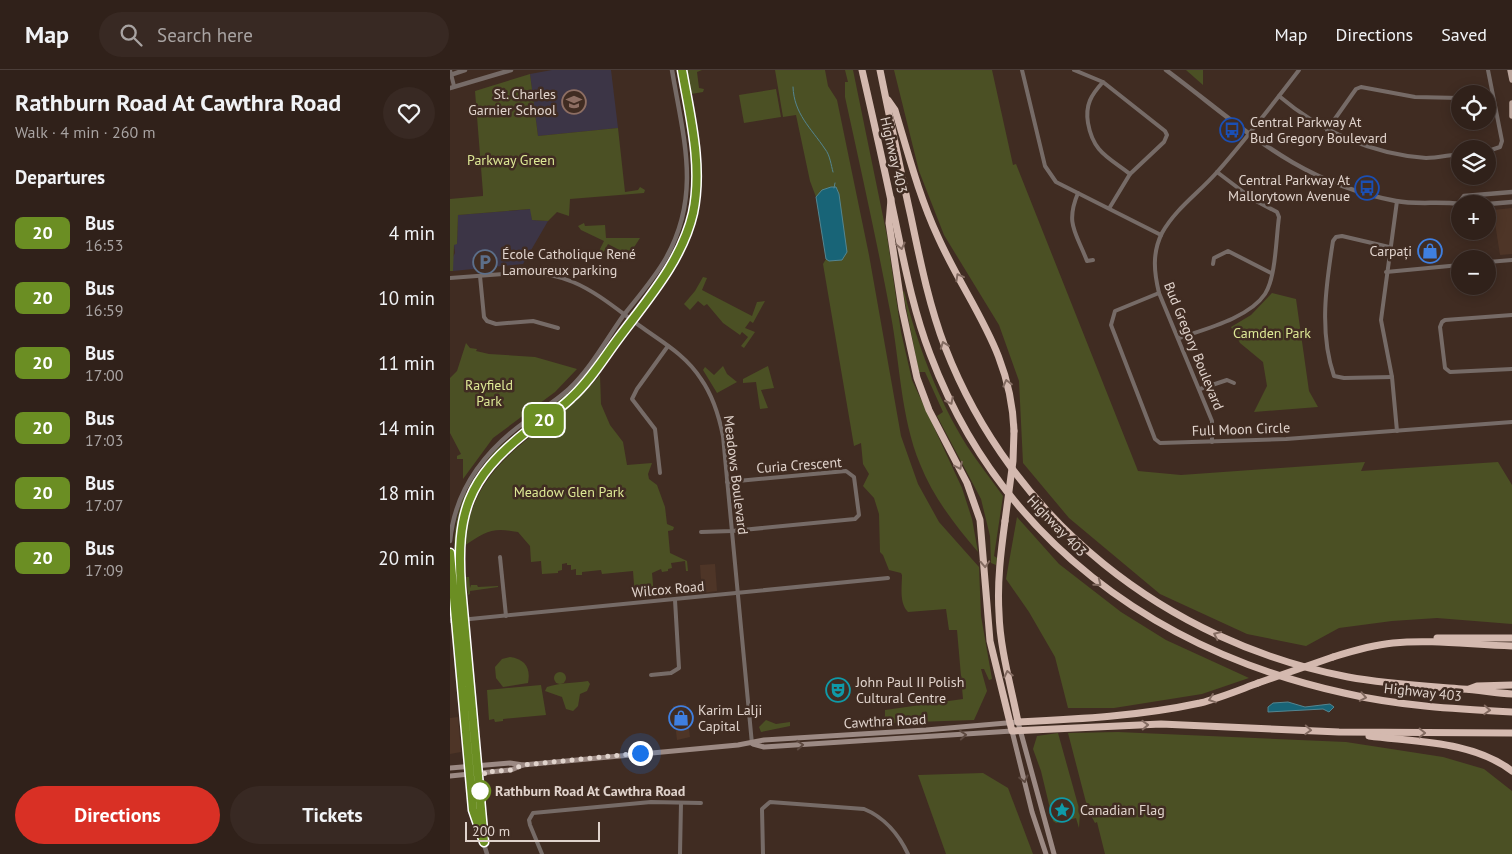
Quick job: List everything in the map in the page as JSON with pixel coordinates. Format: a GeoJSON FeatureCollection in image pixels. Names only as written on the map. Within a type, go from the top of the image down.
{"type":"FeatureCollection","features":[{"type":"Feature","properties":{"kind":"highway","name":"Highway 403"},"geometry":{"type":"LineString","coordinates":[[862,70],[922,331],[932,361],[957,414],[983,458],[1023,511],[1052,542],[1101,585],[1173,632],[1223,655],[1299,682],[1344,693],[1408,705],[1512,712]]}},
{"type":"Feature","properties":{"kind":"highway","name":"Highway 403"},"geometry":{"type":"LineString","coordinates":[[880,70],[924,277],[944,345],[962,386],[990,438],[1017,476],[1056,522],[1096,559],[1142,594],[1179,616],[1243,646],[1350,678],[1469,689]]}},
{"type":"Feature","properties":{"kind":"highway"},"geometry":{"type":"LineString","coordinates":[[885,95],[895,110],[916,183],[938,238],[997,349],[1010,395],[1014,431],[999,574],[998,614],[1018,722],[1113,717],[1193,704],[1364,647],[1410,642],[1512,646]]}},
{"type":"Feature","properties":{"kind":"highway"},"geometry":{"type":"LineString","coordinates":[[891,199],[889,223],[902,309],[917,378],[929,410],[967,483],[980,520],[990,641],[1012,732],[1161,724],[1339,732],[1512,733]]}},
{"type":"Feature","properties":{"kind":"highway"},"geometry":{"type":"LineString","coordinates":[[1410,642],[1416,638],[1512,638]]}},
{"type":"Feature","properties":{"kind":"highway"},"geometry":{"type":"LineString","coordinates":[[1469,689],[1477,686],[1512,685]]}},
{"type":"Feature","properties":{"kind":"highway"},"geometry":{"type":"LineString","coordinates":[[1469,689],[1512,694]]}},
{"type":"Feature","properties":{"kind":"highway"},"geometry":{"type":"LineString","coordinates":[[1339,732],[1466,750],[1494,759],[1512,771]]}},
{"type":"Feature","properties":{"kind":"main road"},"geometry":{"type":"LineString","coordinates":[[1510,70],[1512,80]]}},
{"type":"Feature","properties":{"kind":"main road"},"geometry":{"type":"LineString","coordinates":[[1512,103],[1512,116]]}},
{"type":"Feature","properties":{"kind":"main road"},"geometry":{"type":"LineString","coordinates":[[1018,722],[1054,854]]}},
{"type":"Feature","properties":{"kind":"main road","name":"Cawthra Road"},"geometry":{"type":"LineString","coordinates":[[450,768],[510,763],[523,765],[752,744],[764,740],[1018,722]]}},
{"type":"Feature","properties":{"kind":"main road"},"geometry":{"type":"LineString","coordinates":[[1012,732],[1032,812],[1046,854]]}},
{"type":"Feature","properties":{"kind":"main road","name":"Cawthra Road"},"geometry":{"type":"LineString","coordinates":[[752,744],[764,747],[1012,732]]}},
{"type":"Feature","properties":{"kind":"main road","name":"Cawthra Road"},"geometry":{"type":"LineString","coordinates":[[450,776],[511,770],[523,765]]}},
{"type":"Feature","properties":{"kind":"street"},"geometry":{"type":"LineString","coordinates":[[465,70],[450,73],[452,87],[511,70]]}},
{"type":"Feature","properties":{"kind":"street"},"geometry":{"type":"LineString","coordinates":[[450,541],[457,506],[481,462],[501,441],[569,389],[582,375],[665,259],[674,241],[684,211],[688,166],[672,70]]}},
{"type":"Feature","properties":{"kind":"street"},"geometry":{"type":"LineString","coordinates":[[484,842],[459,555],[461,524],[473,492],[488,468],[509,446],[578,392],[674,260],[688,230],[693,212],[696,165],[682,70]]}},
{"type":"Feature","properties":{"kind":"street"},"geometry":{"type":"LineString","coordinates":[[1022,70],[1045,166],[1056,182],[1110,207],[1161,235]]}},
{"type":"Feature","properties":{"kind":"street"},"geometry":{"type":"LineString","coordinates":[[1074,70],[1103,82],[1165,131],[1167,135],[1164,142],[1130,174],[1110,207]]}},
{"type":"Feature","properties":{"kind":"street"},"geometry":{"type":"LineString","coordinates":[[1166,70],[1278,156],[1314,176],[1356,192],[1397,201],[1451,203]]}},
{"type":"Feature","properties":{"kind":"street","name":"Bud Gregory Boulevard"},"geometry":{"type":"LineString","coordinates":[[1212,442],[1212,422],[1159,293],[1154,261],[1161,235],[1175,213],[1218,172],[1299,70]]}},
{"type":"Feature","properties":{"kind":"street"},"geometry":{"type":"LineString","coordinates":[[1488,70],[1491,85]]}},
{"type":"Feature","properties":{"kind":"street"},"geometry":{"type":"LineString","coordinates":[[1103,82],[1092,95],[1086,109],[1091,140],[1099,150],[1130,174]]}},
{"type":"Feature","properties":{"kind":"street"},"geometry":{"type":"LineString","coordinates":[[1327,130],[1356,89],[1361,87],[1415,97],[1451,98]]}},
{"type":"Feature","properties":{"kind":"street"},"geometry":{"type":"LineString","coordinates":[[1279,96],[1327,130],[1370,148],[1427,158],[1451,155]]}},
{"type":"Feature","properties":{"kind":"street"},"geometry":{"type":"LineString","coordinates":[[1496,110],[1502,141],[1500,147],[1496,148]]}},
{"type":"Feature","properties":{"kind":"street"},"geometry":{"type":"LineString","coordinates":[[1179,338],[1225,322],[1244,312],[1264,295],[1272,273],[1277,212],[1254,200],[1218,172]]}},
{"type":"Feature","properties":{"kind":"street"},"geometry":{"type":"LineString","coordinates":[[1476,195],[1512,192]]}},
{"type":"Feature","properties":{"kind":"street"},"geometry":{"type":"LineString","coordinates":[[1078,193],[1071,210],[1071,219],[1087,260],[1093,260]]}},
{"type":"Feature","properties":{"kind":"street"},"geometry":{"type":"LineString","coordinates":[[1397,201],[1389,247],[1381,320],[1392,377],[1397,431]]}},
{"type":"Feature","properties":{"kind":"street"},"geometry":{"type":"LineString","coordinates":[[1496,203],[1512,202]]}},
{"type":"Feature","properties":{"kind":"street"},"geometry":{"type":"LineString","coordinates":[[1389,247],[1342,236],[1336,237],[1333,241],[1324,301],[1330,363],[1334,376],[1344,378],[1392,377]]}},
{"type":"Feature","properties":{"kind":"street"},"geometry":{"type":"LineString","coordinates":[[1212,264],[1214,258],[1228,251],[1272,273]]}},
{"type":"Feature","properties":{"kind":"street"},"geometry":{"type":"LineString","coordinates":[[1496,261],[1512,260]]}},
{"type":"Feature","properties":{"kind":"street"},"geometry":{"type":"LineString","coordinates":[[1386,272],[1451,266]]}},
{"type":"Feature","properties":{"kind":"street","name":"Meadows Boulevard"},"geometry":{"type":"LineString","coordinates":[[450,278],[528,272],[550,275],[572,282],[595,294],[668,346],[685,359],[701,377],[714,402],[723,436],[752,744]]}},
{"type":"Feature","properties":{"kind":"street"},"geometry":{"type":"LineString","coordinates":[[480,276],[484,316],[487,321],[496,324],[533,321],[558,328]]}},
{"type":"Feature","properties":{"kind":"street","name":"Full Moon Circle"},"geometry":{"type":"LineString","coordinates":[[1159,293],[1115,311],[1111,325],[1155,439],[1168,443],[1212,442],[1512,422]]}},
{"type":"Feature","properties":{"kind":"street"},"geometry":{"type":"LineString","coordinates":[[1512,315],[1445,320],[1440,327],[1445,368],[1450,372],[1512,368]]}},
{"type":"Feature","properties":{"kind":"street"},"geometry":{"type":"LineString","coordinates":[[660,473],[655,429],[632,399],[636,389],[668,346]]}},
{"type":"Feature","properties":{"kind":"street"},"geometry":{"type":"LineString","coordinates":[[1200,389],[1227,380],[1234,383]]}},
{"type":"Feature","properties":{"kind":"street","name":"Curia Crescent"},"geometry":{"type":"LineString","coordinates":[[727,482],[843,471],[850,472],[854,477],[859,506],[859,515],[855,519],[732,531]]}},
{"type":"Feature","properties":{"kind":"street"},"geometry":{"type":"LineString","coordinates":[[701,532],[732,531]]}},
{"type":"Feature","properties":{"kind":"street"},"geometry":{"type":"LineString","coordinates":[[450,554],[453,621],[473,810],[487,854]]}},
{"type":"Feature","properties":{"kind":"street"},"geometry":{"type":"LineString","coordinates":[[500,557],[506,616]]}},
{"type":"Feature","properties":{"kind":"street","name":"Wilcox Road"},"geometry":{"type":"LineString","coordinates":[[453,621],[888,578]]}},
{"type":"Feature","properties":{"kind":"street"},"geometry":{"type":"LineString","coordinates":[[651,675],[671,674],[679,668],[675,600]]}},
{"type":"Feature","properties":{"kind":"street"},"geometry":{"type":"LineString","coordinates":[[542,854],[534,840],[528,820],[533,813],[651,802],[701,803]]}},
{"type":"Feature","properties":{"kind":"street"},"geometry":{"type":"LineString","coordinates":[[763,854],[762,809],[770,802],[864,809],[876,815],[894,832],[908,854]]}},
{"type":"Feature","properties":{"kind":"street"},"geometry":{"type":"LineString","coordinates":[[680,854],[682,803]]}},
{"type":"Feature","properties":{"kind":"shaded area","name":"St. Charles Garnier School"},"geometry":{"type":"Polygon","coordinates":[[[552,70],[611,70],[618,128],[538,136],[530,74],[552,70]]]}},
{"type":"Feature","properties":{"kind":"shaded area"},"geometry":{"type":"Polygon","coordinates":[[[1512,208],[1512,254],[1500,255],[1496,229],[1496,210],[1512,208]]]}},
{"type":"Feature","properties":{"kind":"shaded area"},"geometry":{"type":"Polygon","coordinates":[[[531,209],[532,220],[548,221],[523,264],[453,271],[452,259],[455,253],[454,244],[457,244],[458,215],[531,209]]]}},
{"type":"Feature","properties":{"kind":"shaded area"},"geometry":{"type":"Polygon","coordinates":[[[715,564],[717,591],[702,593],[700,565],[715,564]]]}},
{"type":"Feature","properties":{"kind":"shaded area","name":"Karim Lalji Capital"},"geometry":{"type":"Polygon","coordinates":[[[686,704],[690,737],[677,740],[673,706],[686,704]]]}},
{"type":"Feature","properties":{"kind":"shaded area"},"geometry":{"type":"Polygon","coordinates":[[[458,717],[461,752],[450,754],[450,718],[458,717]]]}},
{"type":"Feature","properties":{"kind":"green space"},"geometry":{"type":"Polygon","coordinates":[[[686,70],[702,70],[697,72],[699,88],[704,89],[703,92],[691,94],[686,70]]]}},
{"type":"Feature","properties":{"kind":"green space"},"geometry":{"type":"Polygon","coordinates":[[[775,70],[825,70],[828,86],[837,100],[869,255],[901,436],[918,484],[939,522],[979,567],[981,616],[992,679],[989,680],[984,669],[981,669],[987,691],[974,720],[887,723],[883,719],[885,710],[963,699],[957,630],[949,630],[946,609],[908,612],[902,600],[902,575],[901,573],[889,570],[880,552],[879,514],[874,498],[863,486],[869,474],[863,464],[861,443],[854,446],[823,264],[826,259],[829,261],[839,194],[836,187],[816,197],[810,181],[796,115],[783,117],[775,70]]]}},
{"type":"Feature","properties":{"kind":"green space"},"geometry":{"type":"Polygon","coordinates":[[[845,70],[853,70],[887,236],[901,332],[912,380],[962,488],[972,519],[978,552],[953,521],[931,488],[920,464],[909,428],[886,288],[845,97],[845,82],[848,82],[845,70]]]}},
{"type":"Feature","properties":{"kind":"green space"},"geometry":{"type":"Polygon","coordinates":[[[894,70],[992,70],[1013,165],[1016,164],[1138,471],[1181,475],[1365,462],[1361,471],[1498,462],[1512,485],[1512,624],[1437,618],[1392,621],[1339,628],[1306,646],[1247,634],[1160,594],[1069,518],[1023,463],[1019,381],[999,325],[944,235],[919,171],[894,70]]]}},
{"type":"Feature","properties":{"kind":"green space"},"geometry":{"type":"Polygon","coordinates":[[[1186,70],[1203,70],[1203,85],[1186,70]]]}},
{"type":"Feature","properties":{"kind":"green space","name":"Parkway Green"},"geometry":{"type":"Polygon","coordinates":[[[530,74],[538,136],[618,128],[625,192],[638,190],[640,187],[645,190],[644,193],[570,199],[569,216],[557,212],[548,221],[532,220],[530,209],[458,215],[457,244],[454,245],[453,271],[450,271],[450,199],[483,196],[475,91],[530,74]]]}},
{"type":"Feature","properties":{"kind":"green space"},"geometry":{"type":"Polygon","coordinates":[[[776,89],[781,117],[744,123],[739,95],[776,89]]]}},
{"type":"Feature","properties":{"kind":"green space"},"geometry":{"type":"Polygon","coordinates":[[[584,223],[585,226],[605,225],[606,238],[640,238],[629,255],[608,244],[602,255],[598,253],[604,241],[581,230],[578,226],[584,223]]]}},
{"type":"Feature","properties":{"kind":"green space"},"geometry":{"type":"Polygon","coordinates":[[[703,277],[707,278],[702,290],[752,316],[757,302],[765,301],[753,323],[750,321],[745,328],[755,332],[744,348],[741,346],[748,337],[742,332],[740,335],[723,323],[707,304],[704,306],[698,301],[690,310],[684,304],[695,291],[703,277]]]}},
{"type":"Feature","properties":{"kind":"green space"},"geometry":{"type":"Polygon","coordinates":[[[904,291],[929,371],[947,410],[967,446],[1003,496],[994,556],[997,558],[996,565],[991,563],[990,536],[981,499],[937,416],[943,412],[925,372],[919,372],[904,291]]]}},
{"type":"Feature","properties":{"kind":"green space","name":"Camden Park"},"geometry":{"type":"Polygon","coordinates":[[[1272,293],[1296,299],[1309,391],[1318,407],[1254,412],[1267,386],[1263,362],[1240,343],[1231,327],[1251,315],[1272,293]]]}},
{"type":"Feature","properties":{"kind":"green space","name":"Rayfield Park"},"geometry":{"type":"Polygon","coordinates":[[[466,343],[470,348],[477,349],[476,351],[489,354],[535,357],[577,369],[555,392],[493,438],[463,479],[463,459],[457,459],[457,456],[461,454],[450,433],[450,378],[457,371],[466,343]]]}},
{"type":"Feature","properties":{"kind":"green space"},"geometry":{"type":"Polygon","coordinates":[[[596,359],[568,395],[500,453],[485,469],[472,489],[468,487],[494,451],[562,397],[596,359]]]}},
{"type":"Feature","properties":{"kind":"green space"},"geometry":{"type":"Polygon","coordinates":[[[723,366],[727,374],[737,382],[717,393],[703,370],[705,367],[714,375],[723,366]]]}},
{"type":"Feature","properties":{"kind":"green space"},"geometry":{"type":"Polygon","coordinates":[[[768,366],[774,388],[761,390],[768,408],[760,409],[756,382],[743,383],[743,379],[768,366]]]}},
{"type":"Feature","properties":{"kind":"green space","name":"Meadow Glen Park"},"geometry":{"type":"Polygon","coordinates":[[[600,375],[601,404],[610,425],[623,442],[627,465],[652,463],[648,474],[649,479],[657,485],[665,507],[667,524],[674,527],[673,530],[668,531],[670,553],[687,561],[688,571],[686,571],[685,561],[671,563],[672,568],[668,569],[668,571],[662,572],[661,569],[652,573],[654,595],[635,597],[633,571],[602,574],[601,570],[582,572],[582,575],[576,575],[576,569],[571,570],[571,565],[567,565],[567,563],[562,564],[562,570],[558,571],[558,573],[542,574],[541,561],[531,562],[530,546],[518,532],[495,530],[478,537],[464,546],[471,514],[482,488],[497,467],[579,397],[600,375]]]}},
{"type":"Feature","properties":{"kind":"green space"},"geometry":{"type":"Polygon","coordinates":[[[469,492],[458,535],[456,580],[454,536],[461,504],[465,493],[469,492]]]}},
{"type":"Feature","properties":{"kind":"green space"},"geometry":{"type":"Polygon","coordinates":[[[1017,517],[1059,564],[1121,612],[1166,640],[1249,678],[1202,694],[1114,708],[1068,708],[1055,657],[1029,612],[1006,579],[1017,517]]]}},
{"type":"Feature","properties":{"kind":"green space"},"geometry":{"type":"Polygon","coordinates":[[[466,577],[469,577],[470,588],[471,585],[498,587],[470,591],[468,595],[466,577]]]}},
{"type":"Feature","properties":{"kind":"green space"},"geometry":{"type":"Polygon","coordinates":[[[510,657],[520,660],[526,665],[529,673],[528,683],[503,687],[496,678],[495,667],[502,659],[510,657]]]}},
{"type":"Feature","properties":{"kind":"green space"},"geometry":{"type":"Polygon","coordinates":[[[560,672],[566,678],[560,684],[554,678],[560,672]]]}},
{"type":"Feature","properties":{"kind":"green space"},"geometry":{"type":"Polygon","coordinates":[[[588,681],[590,684],[587,691],[580,694],[578,706],[573,711],[566,709],[562,697],[545,691],[547,687],[551,686],[588,681]]]}},
{"type":"Feature","properties":{"kind":"green space"},"geometry":{"type":"Polygon","coordinates":[[[541,685],[546,715],[503,719],[503,721],[495,722],[494,719],[489,720],[487,690],[541,685]]]}},
{"type":"Feature","properties":{"kind":"green space"},"geometry":{"type":"Polygon","coordinates":[[[766,720],[776,724],[790,722],[790,726],[761,732],[759,727],[766,720]]]}},
{"type":"Feature","properties":{"kind":"green space"},"geometry":{"type":"Polygon","coordinates":[[[1118,732],[1346,742],[1443,757],[1484,769],[1512,791],[1512,854],[1105,854],[1097,822],[1095,823],[1088,810],[1068,733],[1118,732]]]}},
{"type":"Feature","properties":{"kind":"green space"},"geometry":{"type":"Polygon","coordinates":[[[1058,733],[1080,812],[1079,828],[1076,818],[1056,823],[1053,821],[1041,771],[1033,749],[1037,736],[1058,733]]]}},
{"type":"Feature","properties":{"kind":"green space"},"geometry":{"type":"Polygon","coordinates":[[[983,773],[1008,788],[1033,854],[946,854],[918,775],[983,773]]]}},
{"type":"Feature","properties":{"kind":"water"},"geometry":{"type":"Polygon","coordinates":[[[836,187],[839,194],[847,252],[842,260],[829,261],[826,259],[816,197],[822,190],[836,187]]]}},
{"type":"Feature","properties":{"kind":"water"},"geometry":{"type":"Polygon","coordinates":[[[1288,702],[1305,707],[1330,704],[1334,707],[1329,712],[1323,709],[1268,712],[1268,707],[1273,703],[1288,702]]]}},
{"type":"Feature","properties":{"kind":"waterway"},"geometry":{"type":"LineString","coordinates":[[793,87],[796,105],[809,127],[827,151],[833,172]]}},
{"type":"Feature","properties":{"kind":"waterway"},"geometry":{"type":"LineString","coordinates":[[834,188],[835,183]]}},
{"type":"Feature","properties":{"kind":"bus line","name":"20"},"geometry":{"type":"LineString","coordinates":[[450,553],[473,810],[484,842],[461,587],[459,555],[461,524],[473,492],[488,468],[509,446],[528,430],[554,413],[588,381],[658,285],[682,244],[693,212],[696,176],[694,147],[682,70]]}},
{"type":"Feature","properties":{"kind":"place","name":"St. Charles Garnier School"},"geometry":{"type":"Point","coordinates":[574,102]}},
{"type":"Feature","properties":{"kind":"place","name":"Central Parkway At Bud Gregory Boulevard"},"geometry":{"type":"Point","coordinates":[1232,130]}},
{"type":"Feature","properties":{"kind":"place","name":"Central Parkway At Mallorytown Avenue"},"geometry":{"type":"Point","coordinates":[1367,188]}},
{"type":"Feature","properties":{"kind":"place","name":"Carpați"},"geometry":{"type":"Point","coordinates":[1430,251]}},
{"type":"Feature","properties":{"kind":"place","name":"École Catholique René Lamoureux parking"},"geometry":{"type":"Point","coordinates":[485,262]}},
{"type":"Feature","properties":{"kind":"place","name":"John Paul II Polish Cultural Centre"},"geometry":{"type":"Point","coordinates":[838,690]}},
{"type":"Feature","properties":{"kind":"place","name":"Karim Lalji Capital"},"geometry":{"type":"Point","coordinates":[681,718]}},
{"type":"Feature","properties":{"kind":"place","name":"Rathburn Road At Cawthra Road"},"geometry":{"type":"Point","coordinates":[480,791]}},
{"type":"Feature","properties":{"kind":"place","name":"Canadian Flag"},"geometry":{"type":"Point","coordinates":[1062,810]}},
{"type":"Feature","properties":{"kind":"route"},"geometry":{"type":"LineString","coordinates":[[480,791],[485,772],[511,770],[523,765],[640,753]]}}]}
